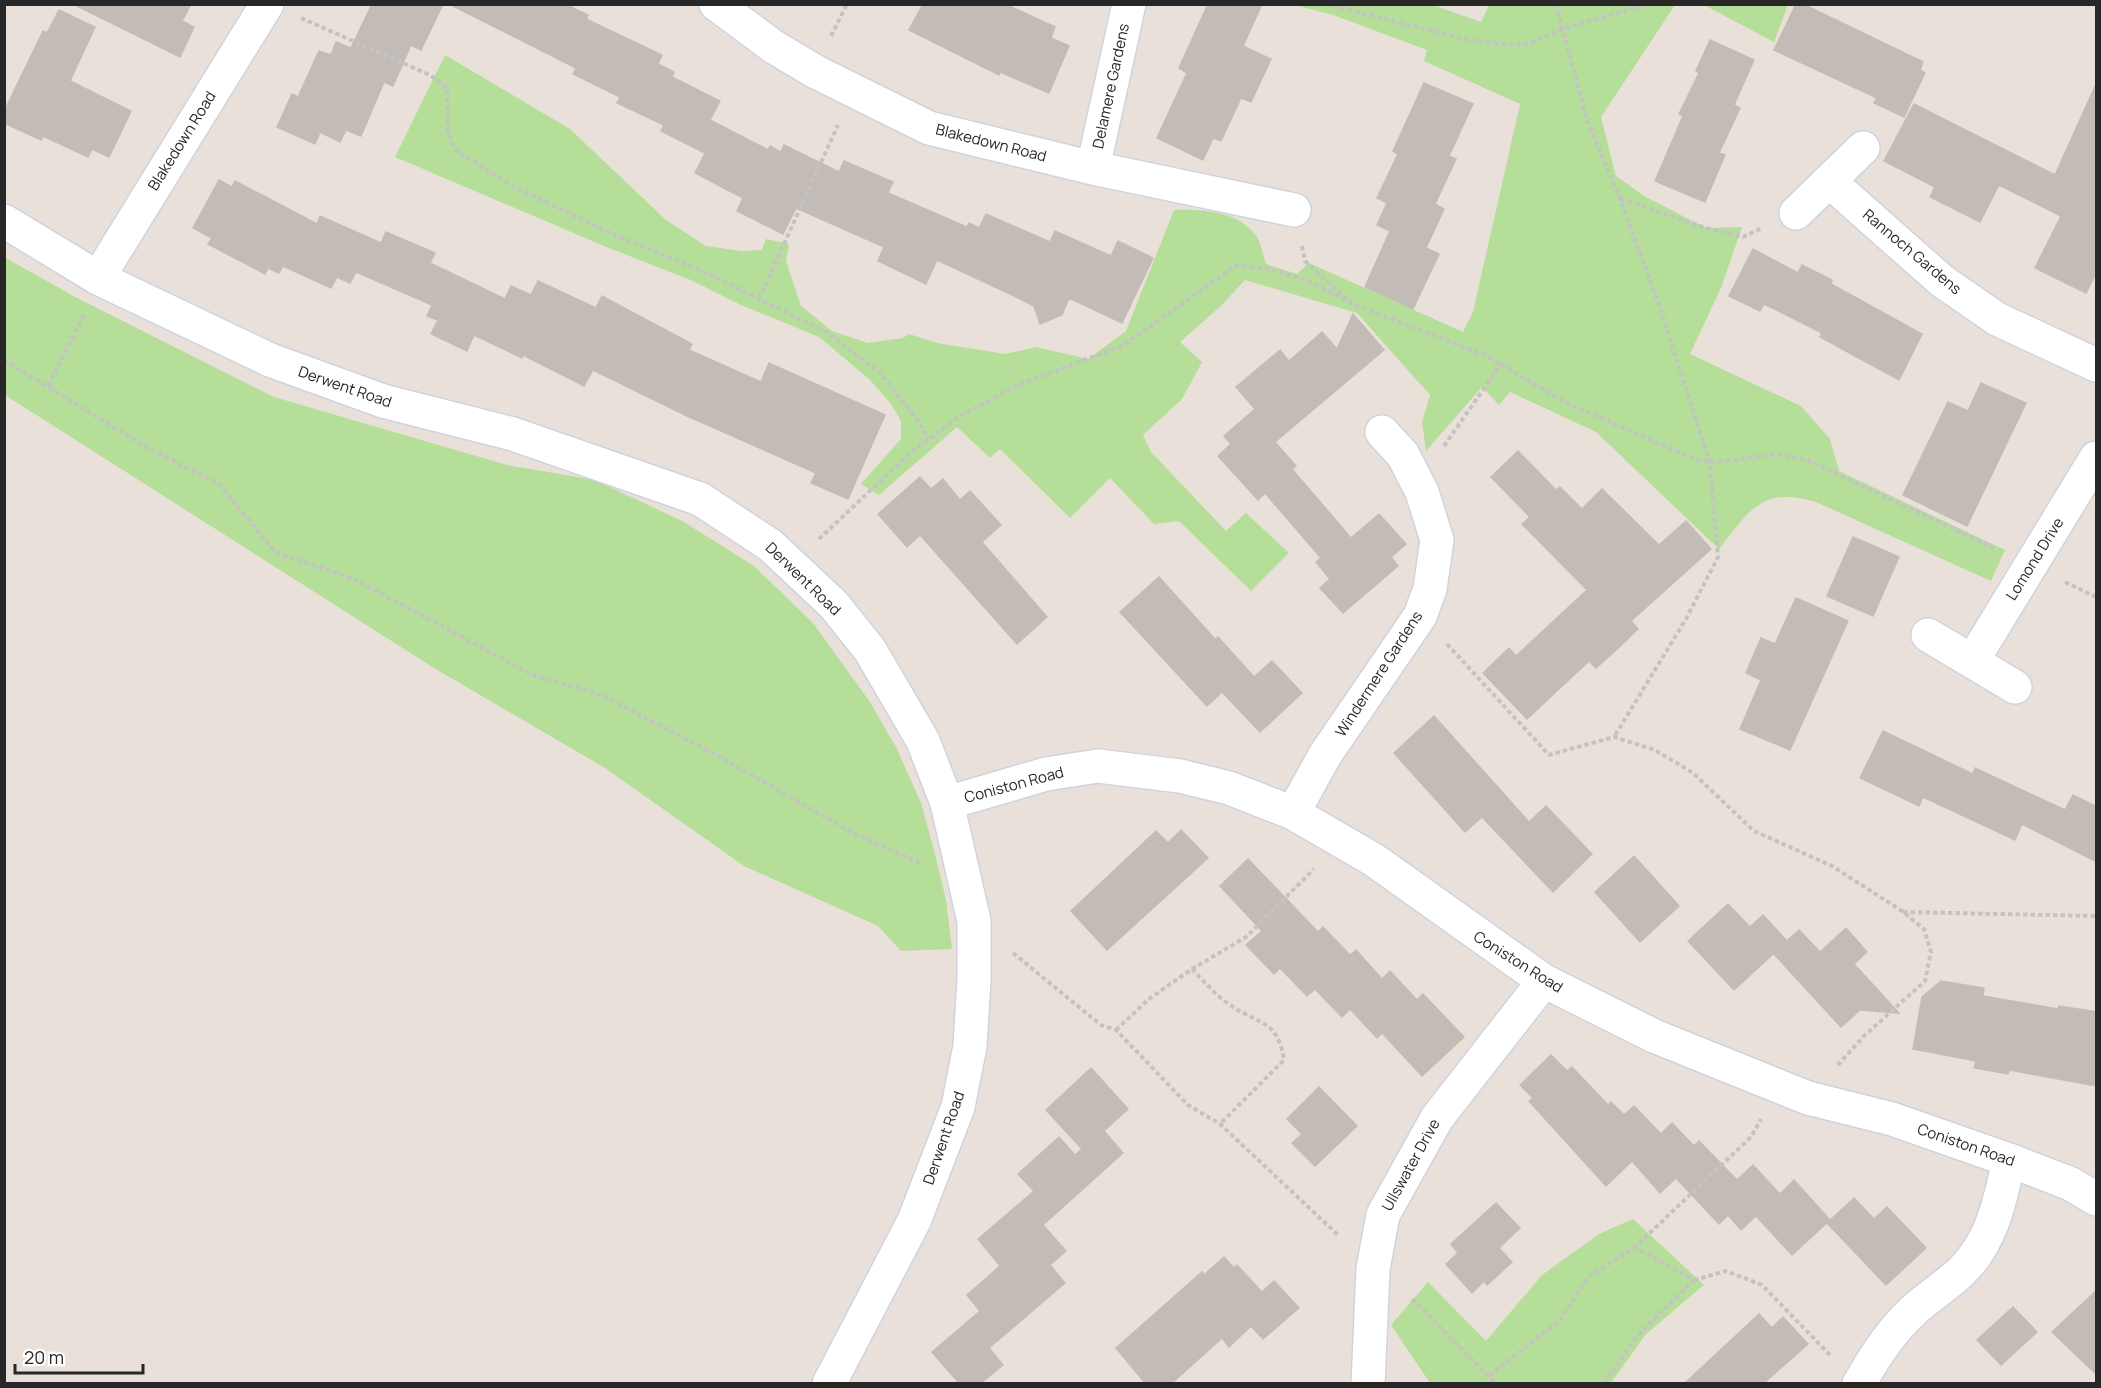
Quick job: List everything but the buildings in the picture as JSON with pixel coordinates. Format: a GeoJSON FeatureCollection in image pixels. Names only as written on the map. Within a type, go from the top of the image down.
{"type":"FeatureCollection","features":[{"type":"Feature","properties":{"kind":"street","name":"Blakedown Road"},"geometry":{"type":"LineString","coordinates":[[100,279],[267,4]]}},
{"type":"Feature","properties":{"kind":"street","name":"Blakedown Road"},"geometry":{"type":"LineString","coordinates":[[717,4],[774,47],[853,91],[929,128],[1093,168],[1294,210]]}},
{"type":"Feature","properties":{"kind":"street","name":"Delamere Gardens"},"geometry":{"type":"LineString","coordinates":[[1093,168],[1129,4]]}},
{"type":"Feature","properties":{"kind":"street"},"geometry":{"type":"LineString","coordinates":[[1796,213],[1863,148]]}},
{"type":"Feature","properties":{"kind":"street","name":"Rannoch Gardens"},"geometry":{"type":"LineString","coordinates":[[1830,181],[1942,281],[1997,319],[2097,365]]}},
{"type":"Feature","properties":{"kind":"street","name":"Derwent Road"},"geometry":{"type":"LineString","coordinates":[[4,221],[100,279],[270,360],[383,401],[513,434],[700,499],[770,545],[794,566],[834,605],[870,650],[923,741],[947,803],[974,921],[970,1046],[958,1107],[914,1221],[829,1383]]}},
{"type":"Feature","properties":{"kind":"street","name":"Windermere Gardens"},"geometry":{"type":"LineString","coordinates":[[1293,813],[1325,755],[1420,616],[1430,589],[1437,540],[1422,492],[1403,455],[1382,432]]}},
{"type":"Feature","properties":{"kind":"street","name":"Lomond Drive"},"geometry":{"type":"LineString","coordinates":[[1972,660],[2097,458]]}},
{"type":"Feature","properties":{"kind":"street"},"geometry":{"type":"LineString","coordinates":[[1928,635],[2015,687]]}},
{"type":"Feature","properties":{"kind":"street","name":"Coniston Road"},"geometry":{"type":"LineString","coordinates":[[947,803],[1046,774],[1098,766],[1190,778],[1229,788],[1293,813],[1374,860],[1544,981],[1654,1036],[1794,1092],[1892,1119],[2009,1160],[2071,1184],[2097,1199]]}},
{"type":"Feature","properties":{"kind":"street","name":"Ullswater Drive"},"geometry":{"type":"LineString","coordinates":[[1368,1383],[1373,1269],[1383,1215],[1437,1118],[1544,981]]}},
{"type":"Feature","properties":{"kind":"street"},"geometry":{"type":"LineString","coordinates":[[1859,1383],[1882,1344],[1915,1309],[1958,1276],[1978,1252],[1990,1230],[2009,1160]]}},
{"type":"Feature","properties":{"kind":"path"},"geometry":{"type":"LineString","coordinates":[[1326,4],[1469,40],[1512,45],[1531,43],[1562,29],[1648,4]]}},
{"type":"Feature","properties":{"kind":"path"},"geometry":{"type":"LineString","coordinates":[[1556,4],[1586,117],[1620,199],[1658,302],[1710,463],[1718,557],[1686,619],[1614,737]]}},
{"type":"Feature","properties":{"kind":"path"},"geometry":{"type":"LineString","coordinates":[[300,17],[430,75],[447,87],[448,132],[454,150],[477,165],[516,188],[713,276],[826,332],[852,350],[887,381],[919,422],[928,439]]}},
{"type":"Feature","properties":{"kind":"path"},"geometry":{"type":"LineString","coordinates":[[759,299],[853,91]]}},
{"type":"Feature","properties":{"kind":"path"},"geometry":{"type":"LineString","coordinates":[[1620,199],[1707,228],[1743,237],[1796,213]]}},
{"type":"Feature","properties":{"kind":"path"},"geometry":{"type":"LineString","coordinates":[[1294,210],[1305,261],[1353,304]]}},
{"type":"Feature","properties":{"kind":"path"},"geometry":{"type":"LineString","coordinates":[[794,566],[830,527],[908,454],[957,418],[1016,386],[1124,345],[1235,266],[1266,268],[1305,280],[1353,304],[1487,356],[1592,415],[1710,463],[1776,454],[1807,460],[2097,597]]}},
{"type":"Feature","properties":{"kind":"path"},"geometry":{"type":"LineString","coordinates":[[48,386],[100,279]]}},
{"type":"Feature","properties":{"kind":"path"},"geometry":{"type":"LineString","coordinates":[[4,360],[148,448],[219,484],[275,552],[354,579],[533,675],[602,695],[720,757],[855,834],[931,868],[965,878]]}},
{"type":"Feature","properties":{"kind":"path"},"geometry":{"type":"LineString","coordinates":[[1420,616],[1550,755],[1614,737],[1655,750],[1693,773],[1754,831],[1832,866],[1902,912],[1924,929],[1931,952],[1925,981],[1864,1036],[1794,1092],[1751,1137],[1635,1247],[1588,1277],[1561,1319],[1489,1376]]}},
{"type":"Feature","properties":{"kind":"path"},"geometry":{"type":"LineString","coordinates":[[1116,1030],[1149,999],[1192,969],[1246,937],[1341,841]]}},
{"type":"Feature","properties":{"kind":"path"},"geometry":{"type":"LineString","coordinates":[[1902,912],[2097,916]]}},
{"type":"Feature","properties":{"kind":"path"},"geometry":{"type":"LineString","coordinates":[[974,921],[1101,1025],[1116,1030],[1188,1105],[1220,1124],[1339,1236]]}},
{"type":"Feature","properties":{"kind":"path"},"geometry":{"type":"LineString","coordinates":[[1192,969],[1231,1006],[1265,1023],[1281,1041],[1284,1060],[1220,1124]]}},
{"type":"Feature","properties":{"kind":"path"},"geometry":{"type":"LineString","coordinates":[[1635,1247],[1694,1280]]}},
{"type":"Feature","properties":{"kind":"path"},"geometry":{"type":"LineString","coordinates":[[1604,1383],[1634,1339],[1694,1280],[1725,1271],[1762,1285],[1834,1359]]}},
{"type":"Feature","properties":{"kind":"path"},"geometry":{"type":"LineString","coordinates":[[1403,1292],[1496,1383]]}},
{"type":"Feature","properties":{"kind":"green space"},"geometry":{"type":"Polygon","coordinates":[[[1295,5],[1433,5],[1481,22],[1489,5],[1675,5],[1601,117],[1616,176],[1644,196],[1706,228],[1742,227],[1721,288],[1690,354],[1801,406],[1830,439],[1839,471],[2005,550],[1991,581],[1816,502],[1798,498],[1782,497],[1759,505],[1749,513],[1719,549],[1596,432],[1510,392],[1499,405],[1482,387],[1426,451],[1422,422],[1430,395],[1357,313],[1245,280],[1222,305],[1180,342],[1202,362],[1182,399],[1143,435],[1151,452],[1226,531],[1246,513],[1289,553],[1251,591],[1179,521],[1154,524],[1110,478],[1070,518],[1000,449],[990,458],[957,427],[879,495],[861,484],[901,439],[901,421],[892,405],[869,379],[819,337],[741,305],[693,281],[604,246],[395,157],[445,55],[570,129],[666,220],[706,246],[742,251],[762,250],[766,239],[789,244],[786,261],[801,306],[832,331],[868,343],[903,338],[909,334],[937,343],[1005,354],[1036,347],[1088,359],[1126,331],[1174,210],[1208,211],[1230,217],[1250,228],[1257,237],[1266,264],[1297,274],[1309,263],[1463,332],[1473,312],[1520,104],[1424,61],[1427,50],[1333,15],[1295,5]]]}},
{"type":"Feature","properties":{"kind":"green space"},"geometry":{"type":"Polygon","coordinates":[[[1704,5],[1788,5],[1774,42],[1704,5]]]}},
{"type":"Feature","properties":{"kind":"green space"},"geometry":{"type":"Polygon","coordinates":[[[4,257],[79,299],[274,397],[507,465],[595,480],[684,522],[754,566],[813,623],[870,702],[897,749],[921,803],[934,850],[946,900],[952,949],[901,951],[878,926],[744,866],[605,768],[434,668],[5,395],[4,257]]]}},
{"type":"Feature","properties":{"kind":"green space"},"geometry":{"type":"Polygon","coordinates":[[[1633,1219],[1704,1285],[1646,1334],[1611,1383],[1430,1383],[1391,1325],[1428,1282],[1486,1341],[1542,1275],[1599,1234],[1633,1219]]]}}]}
